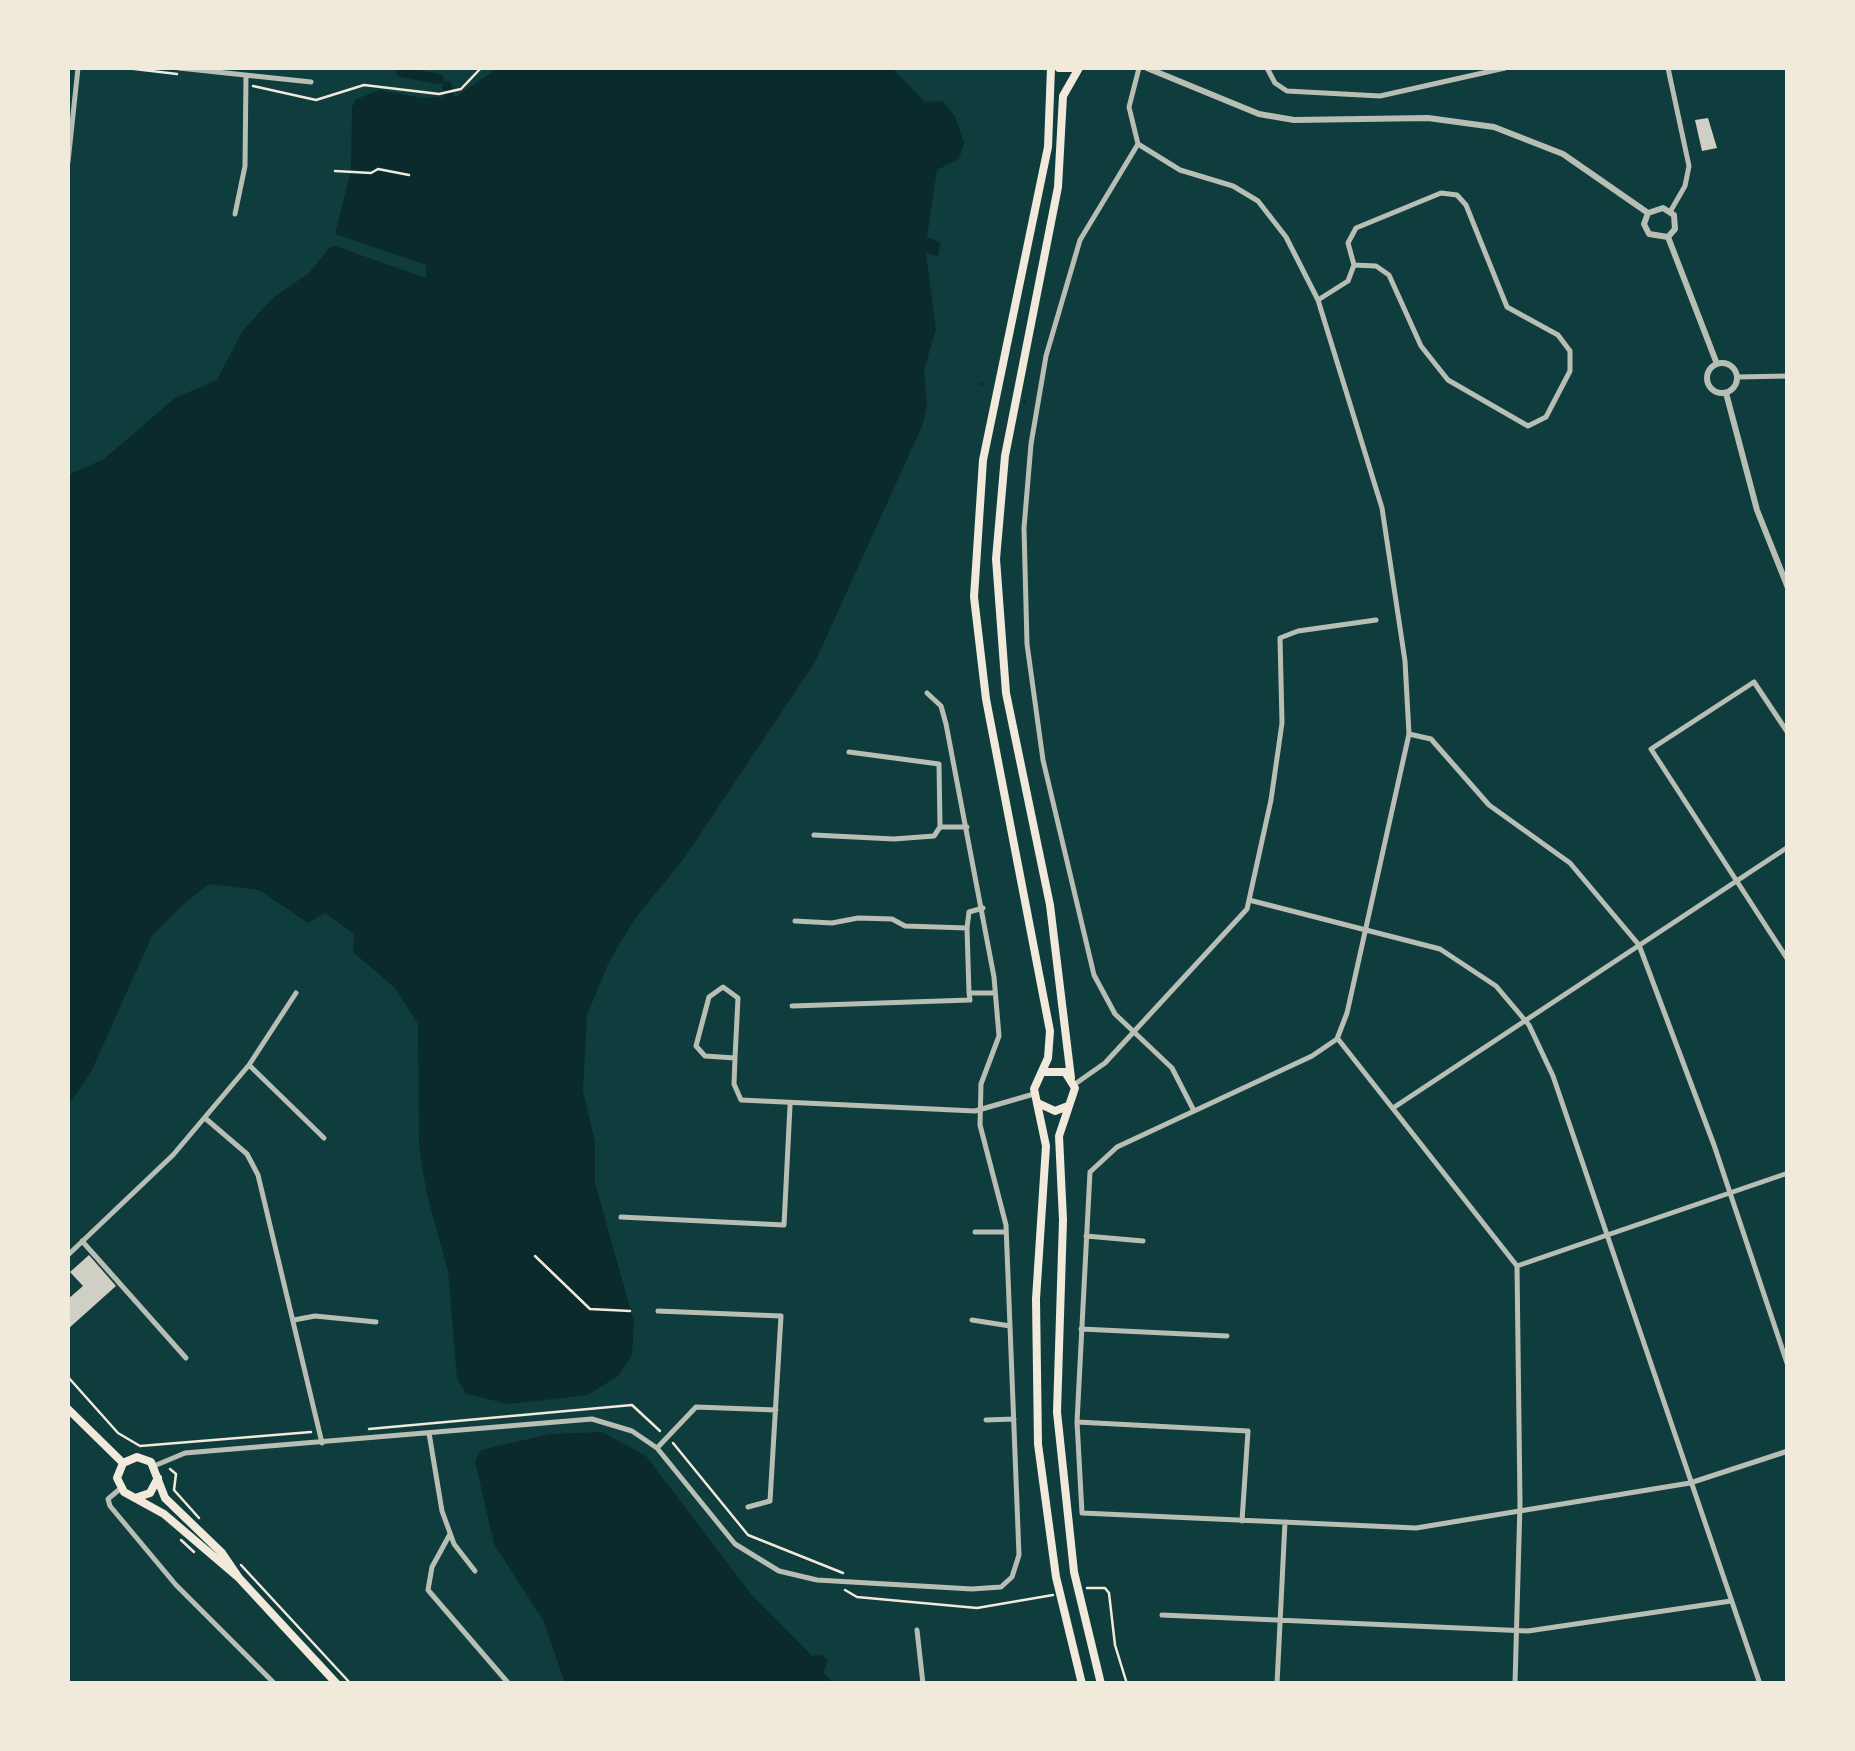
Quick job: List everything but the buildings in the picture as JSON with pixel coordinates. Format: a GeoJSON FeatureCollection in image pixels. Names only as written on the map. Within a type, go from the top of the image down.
{"type":"FeatureCollection","features":[{"type":"Feature","properties":{"kind":"main road"},"geometry":{"type":"LineString","coordinates":[[1051,68],[1063,116],[1058,187],[1004,456],[996,560],[1006,693],[1045,875],[1073,1081],[1072,1102],[1059,1136],[1063,1220],[1056,1346],[1060,1466],[1074,1572],[1102,1684]]}},
{"type":"Feature","properties":{"kind":"main road"},"geometry":{"type":"LineString","coordinates":[[1059,68],[1078,68]]}},
{"type":"Feature","properties":{"kind":"main road"},"geometry":{"type":"LineString","coordinates":[[1078,68],[1058,96],[1052,116],[983,460],[974,597],[986,699],[1050,1031],[1050,1050],[1036,1098],[1046,1165],[1036,1284],[1036,1400],[1056,1577],[1082,1684]]}},
{"type":"Feature","properties":{"kind":"main road"},"geometry":{"type":"LineString","coordinates":[[1040,1074],[1056,1069],[1073,1081]]}},
{"type":"Feature","properties":{"kind":"main road"},"geometry":{"type":"LineString","coordinates":[[1036,1098],[1054,1111],[1072,1102]]}},
{"type":"Feature","properties":{"kind":"main road"},"geometry":{"type":"LineString","coordinates":[[68,1409],[124,1462]]}},
{"type":"Feature","properties":{"kind":"main road"},"geometry":{"type":"LineString","coordinates":[[239,1578],[222,1553],[165,1498],[158,1463],[137,1457],[124,1462],[117,1478],[121,1488],[164,1514],[239,1578],[337,1684]]}},
{"type":"Feature","properties":{"kind":"main road"},"geometry":{"type":"LineString","coordinates":[[135,1497],[150,1492],[158,1478]]}},
{"type":"Feature","properties":{"kind":"street"},"geometry":{"type":"LineString","coordinates":[[68,162],[78,68]]}},
{"type":"Feature","properties":{"kind":"street"},"geometry":{"type":"LineString","coordinates":[[178,68],[311,82]]}},
{"type":"Feature","properties":{"kind":"street"},"geometry":{"type":"LineString","coordinates":[[235,214],[245,166],[246,76],[254,68]]}},
{"type":"Feature","properties":{"kind":"street"},"geometry":{"type":"LineString","coordinates":[[1138,68],[1129,108],[1138,144],[1180,170],[1232,186],[1258,201],[1286,237],[1318,300],[1382,508],[1405,661],[1409,734],[1367,928],[1338,1038],[1322,1051],[1117,1148],[1095,1164],[1089,1175],[1077,1422],[1082,1513],[1416,1528],[1690,1483],[1788,1451]]}},
{"type":"Feature","properties":{"kind":"street"},"geometry":{"type":"LineString","coordinates":[[1147,68],[1225,102],[1276,117],[1428,118],[1494,127],[1563,154],[1648,213]]}},
{"type":"Feature","properties":{"kind":"street"},"geometry":{"type":"LineString","coordinates":[[1267,68],[1275,84],[1287,91],[1380,96],[1502,68]]}},
{"type":"Feature","properties":{"kind":"street"},"geometry":{"type":"LineString","coordinates":[[1668,68],[1689,166],[1685,186],[1670,212]]}},
{"type":"Feature","properties":{"kind":"street"},"geometry":{"type":"LineString","coordinates":[[1138,144],[1095,212],[1070,265],[1038,398],[1024,528],[1027,644],[1050,789],[1094,974],[1104,999],[1172,1068],[1193,1110]]}},
{"type":"Feature","properties":{"kind":"street"},"geometry":{"type":"LineString","coordinates":[[1318,300],[1344,286],[1354,265],[1348,243],[1356,228],[1441,192],[1462,198],[1506,307],[1551,330],[1570,351],[1570,372],[1546,417],[1528,426],[1448,380],[1421,346],[1389,276],[1376,266],[1354,265]]}},
{"type":"Feature","properties":{"kind":"street"},"geometry":{"type":"LineString","coordinates":[[1659,208],[1670,212],[1676,224],[1668,238],[1649,234],[1644,224],[1648,213],[1659,208]]}},
{"type":"Feature","properties":{"kind":"street"},"geometry":{"type":"LineString","coordinates":[[1668,238],[1717,364]]}},
{"type":"Feature","properties":{"kind":"street"},"geometry":{"type":"LineString","coordinates":[[1726,393],[1712,390],[1707,383],[1710,369],[1717,364],[1730,366],[1737,377]]}},
{"type":"Feature","properties":{"kind":"street"},"geometry":{"type":"LineString","coordinates":[[1737,377],[1788,376]]}},
{"type":"Feature","properties":{"kind":"street"},"geometry":{"type":"LineString","coordinates":[[1737,377],[1726,393],[1758,510],[1788,588]]}},
{"type":"Feature","properties":{"kind":"street"},"geometry":{"type":"LineString","coordinates":[[1073,1081],[1092,1075],[1134,1032],[1236,922],[1249,900],[1272,800],[1282,723],[1280,638],[1298,631],[1376,620]]}},
{"type":"Feature","properties":{"kind":"street"},"geometry":{"type":"LineString","coordinates":[[1788,733],[1754,682],[1652,749],[1788,960]]}},
{"type":"Feature","properties":{"kind":"street"},"geometry":{"type":"LineString","coordinates":[[158,1463],[185,1453],[592,1418],[632,1430],[657,1448],[721,1528],[752,1558],[795,1576],[972,1589],[1001,1587],[1012,1578],[1019,1555],[1006,1232],[1000,1189],[981,1141],[980,1084],[999,1036],[995,993],[983,908],[941,706],[927,693]]}},
{"type":"Feature","properties":{"kind":"street"},"geometry":{"type":"LineString","coordinates":[[1409,734],[1430,739],[1478,796],[1561,854],[1601,894],[1639,945],[1788,1366]]}},
{"type":"Feature","properties":{"kind":"street"},"geometry":{"type":"LineString","coordinates":[[814,835],[894,840],[934,836],[940,827],[936,763],[848,752]]}},
{"type":"Feature","properties":{"kind":"street"},"geometry":{"type":"LineString","coordinates":[[939,776],[956,774]]}},
{"type":"Feature","properties":{"kind":"street"},"geometry":{"type":"LineString","coordinates":[[940,827],[967,827]]}},
{"type":"Feature","properties":{"kind":"street"},"geometry":{"type":"LineString","coordinates":[[1393,1108],[1788,847]]}},
{"type":"Feature","properties":{"kind":"street"},"geometry":{"type":"LineString","coordinates":[[1249,900],[1367,928],[1452,954],[1496,986],[1526,1020],[1553,1076],[1760,1684]]}},
{"type":"Feature","properties":{"kind":"street"},"geometry":{"type":"LineString","coordinates":[[792,1006],[970,1000],[967,928],[970,912],[983,908]]}},
{"type":"Feature","properties":{"kind":"street"},"geometry":{"type":"LineString","coordinates":[[795,921],[892,919],[905,926],[967,928]]}},
{"type":"Feature","properties":{"kind":"street"},"geometry":{"type":"LineString","coordinates":[[735,1058],[705,1056],[696,1046],[709,997],[723,987],[738,998],[738,1098],[790,1105],[982,1110],[1036,1098]]}},
{"type":"Feature","properties":{"kind":"street"},"geometry":{"type":"LineString","coordinates":[[68,1254],[205,1118],[249,1065],[296,993]]}},
{"type":"Feature","properties":{"kind":"street"},"geometry":{"type":"LineString","coordinates":[[969,993],[995,993]]}},
{"type":"Feature","properties":{"kind":"street"},"geometry":{"type":"LineString","coordinates":[[1338,1038],[1517,1266],[1520,1512],[1514,1684]]}},
{"type":"Feature","properties":{"kind":"street"},"geometry":{"type":"LineString","coordinates":[[249,1065],[324,1138]]}},
{"type":"Feature","properties":{"kind":"street"},"geometry":{"type":"LineString","coordinates":[[622,1217],[784,1225],[790,1105]]}},
{"type":"Feature","properties":{"kind":"street"},"geometry":{"type":"LineString","coordinates":[[205,1118],[252,1162],[322,1442]]}},
{"type":"Feature","properties":{"kind":"street"},"geometry":{"type":"LineString","coordinates":[[1517,1266],[1788,1173]]}},
{"type":"Feature","properties":{"kind":"street"},"geometry":{"type":"LineString","coordinates":[[976,1232],[1006,1232]]}},
{"type":"Feature","properties":{"kind":"street"},"geometry":{"type":"LineString","coordinates":[[1086,1236],[1143,1241]]}},
{"type":"Feature","properties":{"kind":"street"},"geometry":{"type":"LineString","coordinates":[[82,1242],[186,1358]]}},
{"type":"Feature","properties":{"kind":"street"},"geometry":{"type":"LineString","coordinates":[[658,1311],[781,1316],[770,1501],[748,1507]]}},
{"type":"Feature","properties":{"kind":"street"},"geometry":{"type":"LineString","coordinates":[[294,1320],[315,1316],[376,1322]]}},
{"type":"Feature","properties":{"kind":"street"},"geometry":{"type":"LineString","coordinates":[[972,1320],[1010,1326]]}},
{"type":"Feature","properties":{"kind":"street"},"geometry":{"type":"LineString","coordinates":[[1081,1329],[1226,1336]]}},
{"type":"Feature","properties":{"kind":"street"},"geometry":{"type":"LineString","coordinates":[[657,1448],[696,1407],[776,1410]]}},
{"type":"Feature","properties":{"kind":"street"},"geometry":{"type":"LineString","coordinates":[[986,1420],[1014,1419]]}},
{"type":"Feature","properties":{"kind":"street"},"geometry":{"type":"LineString","coordinates":[[1077,1422],[1248,1431],[1242,1521]]}},
{"type":"Feature","properties":{"kind":"street"},"geometry":{"type":"LineString","coordinates":[[428,1433],[436,1486],[450,1534],[475,1570]]}},
{"type":"Feature","properties":{"kind":"street"},"geometry":{"type":"LineString","coordinates":[[121,1488],[108,1499],[110,1506],[176,1584],[275,1684]]}},
{"type":"Feature","properties":{"kind":"street"},"geometry":{"type":"LineString","coordinates":[[1277,1684],[1285,1522]]}},
{"type":"Feature","properties":{"kind":"street"},"geometry":{"type":"LineString","coordinates":[[450,1534],[432,1567],[428,1590],[508,1684]]}},
{"type":"Feature","properties":{"kind":"street"},"geometry":{"type":"LineString","coordinates":[[1162,1615],[1517,1631],[1731,1601]]}},
{"type":"Feature","properties":{"kind":"street"},"geometry":{"type":"LineString","coordinates":[[917,1630],[923,1684]]}},
{"type":"Feature","properties":{"kind":"path"},"geometry":{"type":"LineString","coordinates":[[254,87],[316,100],[364,85],[448,94],[468,84],[481,68]]}},
{"type":"Feature","properties":{"kind":"path"},"geometry":{"type":"LineString","coordinates":[[335,170],[372,173],[378,169],[409,175]]}},
{"type":"Feature","properties":{"kind":"path"},"geometry":{"type":"LineString","coordinates":[[536,1256],[590,1309],[630,1311]]}},
{"type":"Feature","properties":{"kind":"path"},"geometry":{"type":"LineString","coordinates":[[68,1377],[118,1433],[140,1446],[321,1432]]}},
{"type":"Feature","properties":{"kind":"path"},"geometry":{"type":"LineString","coordinates":[[356,1431],[632,1405],[666,1436],[748,1535],[838,1568],[843,1572],[843,1588],[855,1597],[992,1607],[1053,1595]]}},
{"type":"Feature","properties":{"kind":"path"},"geometry":{"type":"LineString","coordinates":[[158,1463],[176,1474],[174,1490],[202,1520]]}},
{"type":"Feature","properties":{"kind":"path"},"geometry":{"type":"LineString","coordinates":[[172,1533],[194,1552]]}},
{"type":"Feature","properties":{"kind":"path"},"geometry":{"type":"LineString","coordinates":[[234,1558],[352,1684]]}},
{"type":"Feature","properties":{"kind":"path"},"geometry":{"type":"LineString","coordinates":[[1084,1589],[1105,1588],[1109,1593],[1115,1646],[1127,1684]]}},
{"type":"Feature","properties":{"kind":"water"},"geometry":{"type":"Polygon","coordinates":[[[498,68],[892,68],[925,102],[942,101],[955,116],[964,143],[959,159],[937,170],[927,237],[941,243],[938,256],[926,253],[936,329],[924,370],[927,404],[923,424],[815,662],[685,857],[634,920],[609,962],[587,1015],[583,1091],[595,1142],[595,1183],[634,1322],[632,1355],[618,1376],[588,1395],[508,1404],[467,1394],[457,1379],[448,1271],[427,1195],[419,1147],[418,1024],[395,988],[353,952],[354,934],[325,913],[308,923],[259,890],[209,884],[152,936],[91,1072],[68,1106],[68,475],[104,459],[175,398],[217,380],[243,330],[274,297],[309,273],[329,248],[335,246],[426,278],[426,265],[335,234],[351,170],[352,107],[356,99],[380,90],[422,98],[457,96],[498,68]]]}},
{"type":"Feature","properties":{"kind":"water"},"geometry":{"type":"Polygon","coordinates":[[[602,1432],[646,1456],[751,1594],[812,1656],[822,1655],[828,1661],[823,1673],[834,1683],[565,1683],[544,1622],[494,1544],[475,1461],[480,1451],[493,1447],[551,1434],[602,1432]]]}},
{"type":"Feature","properties":{"kind":"waterway"},"geometry":{"type":"LineString","coordinates":[[401,72],[439,79]]}},
{"type":"Feature","properties":{"kind":"waterway"},"geometry":{"type":"LineString","coordinates":[[447,86],[449,97]]}}]}
